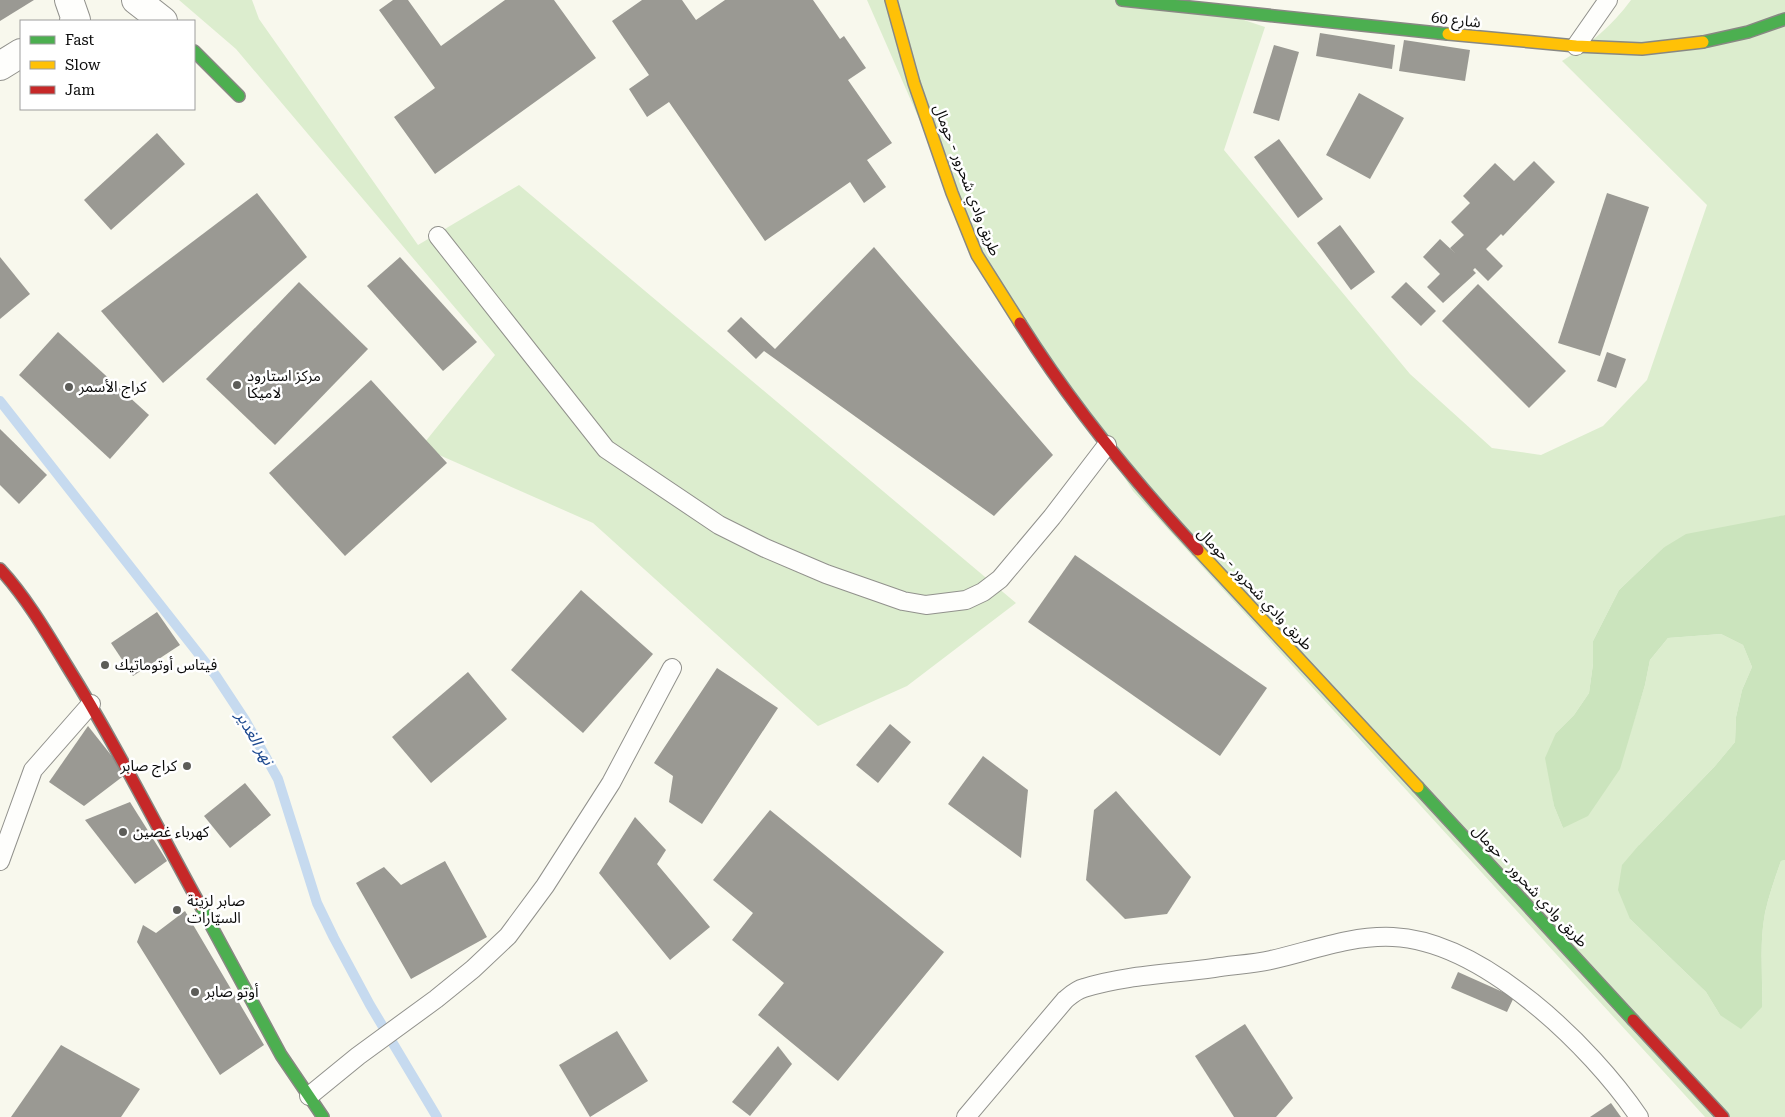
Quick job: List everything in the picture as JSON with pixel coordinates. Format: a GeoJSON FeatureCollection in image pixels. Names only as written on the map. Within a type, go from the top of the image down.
{"type":"FeatureCollection","features":[{"type":"Feature","properties":{"kind":"main road","name":"طريق وادي شحرور - حومال"},"geometry":{"type":"LineString","coordinates":[[892,0],[914,83],[952,193],[977,255],[1037,350],[1106,445],[1172,522],[1723,1117]]}},
{"type":"Feature","properties":{"kind":"main road","name":"شارع 60"},"geometry":{"type":"LineString","coordinates":[[1122,0],[1576,46],[1642,49],[1694,44],[1748,32],[1785,18]]}},
{"type":"Feature","properties":{"kind":"main road"},"geometry":{"type":"LineString","coordinates":[[195,52],[239,96]]}},
{"type":"Feature","properties":{"kind":"main road"},"geometry":{"type":"LineString","coordinates":[[4,580],[54,644],[91,704],[281,1055],[323,1117]]}},
{"type":"Feature","properties":{"kind":"street"},"geometry":{"type":"LineString","coordinates":[[70,0],[76,20]]}},
{"type":"Feature","properties":{"kind":"street"},"geometry":{"type":"LineString","coordinates":[[136,0],[161,20]]}},
{"type":"Feature","properties":{"kind":"street"},"geometry":{"type":"LineString","coordinates":[[0,66],[20,54]]}},
{"type":"Feature","properties":{"kind":"lane"},"geometry":{"type":"LineString","coordinates":[[1576,46],[1608,0]]}},
{"type":"Feature","properties":{"kind":"lane"},"geometry":{"type":"LineString","coordinates":[[438,236],[606,449],[727,529],[765,548],[903,601],[926,605],[966,600],[983,592],[1000,579],[1019,558],[1106,445]]}},
{"type":"Feature","properties":{"kind":"lane"},"geometry":{"type":"LineString","coordinates":[[309,1096],[358,1056],[473,969],[513,929],[545,886],[611,783],[672,668]]}},
{"type":"Feature","properties":{"kind":"lane"},"geometry":{"type":"LineString","coordinates":[[0,861],[33,770],[91,704]]}},
{"type":"Feature","properties":{"kind":"lane"},"geometry":{"type":"LineString","coordinates":[[966,1117],[1065,1000],[1083,988],[1124,979],[1269,961],[1358,938],[1394,937],[1430,944],[1462,956],[1487,970],[1537,1006],[1574,1039],[1608,1074],[1639,1117]]}},
{"type":"Feature","properties":{"kind":"green space"},"geometry":{"type":"Polygon","coordinates":[[[179,0],[252,0],[259,19],[418,245],[519,185],[1016,603],[907,686],[818,726],[593,523],[421,447],[495,355],[236,49],[179,0]]]}},
{"type":"Feature","properties":{"kind":"green space"},"geometry":{"type":"Polygon","coordinates":[[[867,0],[1184,0],[1265,27],[1224,150],[1410,374],[1492,448],[1541,455],[1603,426],[1647,380],[1707,205],[1562,61],[1600,34],[1631,0],[1785,0],[1785,515],[1663,548],[1619,590],[1593,641],[1593,664],[1589,693],[1574,715],[1556,733],[1551,783],[1554,806],[1563,828],[1628,740],[1645,685],[1650,660],[1668,638],[1721,634],[1743,645],[1752,667],[1742,690],[1736,717],[1735,742],[1715,766],[1639,845],[1630,919],[1706,992],[1720,1015],[1762,1006],[1763,924],[1774,880],[1781,861],[1785,860],[1785,1117],[1705,1117],[1133,491],[972,240],[867,0]]]}},
{"type":"Feature","properties":{"kind":"green space"},"geometry":{"type":"Polygon","coordinates":[[[1785,515],[1785,860],[1781,861],[1770,893],[1763,925],[1762,1007],[1741,1029],[1720,1015],[1706,992],[1630,919],[1618,890],[1622,865],[1715,766],[1735,742],[1736,717],[1742,690],[1752,667],[1743,645],[1721,634],[1668,638],[1650,660],[1645,685],[1620,769],[1588,816],[1563,828],[1554,806],[1545,758],[1556,733],[1574,715],[1589,693],[1593,664],[1593,641],[1619,590],[1663,548],[1686,534],[1785,515]]]}},
{"type":"Feature","properties":{"kind":"building"},"geometry":{"type":"Polygon","coordinates":[[[0,0],[34,0],[0,21],[0,0]]]}},
{"type":"Feature","properties":{"kind":"building"},"geometry":{"type":"Polygon","coordinates":[[[393,0],[408,0],[441,46],[505,0],[554,0],[596,58],[435,174],[394,117],[435,88],[379,10],[393,0]]]}},
{"type":"Feature","properties":{"kind":"building"},"geometry":{"type":"Polygon","coordinates":[[[642,0],[682,0],[696,20],[725,0],[813,0],[840,39],[844,36],[866,68],[848,80],[892,143],[867,160],[886,187],[864,203],[850,182],[765,241],[669,102],[647,117],[629,89],[649,75],[612,21],[642,0]]]}},
{"type":"Feature","properties":{"kind":"building"},"geometry":{"type":"Polygon","coordinates":[[[1320,33],[1395,45],[1392,69],[1316,56],[1320,33]]]}},
{"type":"Feature","properties":{"kind":"building"},"geometry":{"type":"Polygon","coordinates":[[[1404,40],[1470,50],[1465,81],[1399,71],[1404,40]]]}},
{"type":"Feature","properties":{"kind":"building"},"geometry":{"type":"Polygon","coordinates":[[[1274,45],[1299,52],[1279,121],[1253,113],[1274,45]]]}},
{"type":"Feature","properties":{"kind":"building"},"geometry":{"type":"Polygon","coordinates":[[[1359,93],[1404,118],[1370,179],[1326,155],[1359,93]]]}},
{"type":"Feature","properties":{"kind":"building"},"geometry":{"type":"Polygon","coordinates":[[[157,133],[185,164],[111,230],[84,200],[157,133]]]}},
{"type":"Feature","properties":{"kind":"building"},"geometry":{"type":"Polygon","coordinates":[[[1279,139],[1323,199],[1298,218],[1254,157],[1279,139]]]}},
{"type":"Feature","properties":{"kind":"building"},"geometry":{"type":"Polygon","coordinates":[[[1534,161],[1555,182],[1503,236],[1501,234],[1486,249],[1503,266],[1488,281],[1475,268],[1473,270],[1476,273],[1443,303],[1427,287],[1440,274],[1423,257],[1440,239],[1456,254],[1450,248],[1464,235],[1451,222],[1470,203],[1463,196],[1495,163],[1514,181],[1534,161]]]}},
{"type":"Feature","properties":{"kind":"building"},"geometry":{"type":"Polygon","coordinates":[[[257,193],[307,257],[163,383],[101,311],[257,193]]]}},
{"type":"Feature","properties":{"kind":"building"},"geometry":{"type":"Polygon","coordinates":[[[1607,193],[1649,207],[1600,356],[1558,343],[1607,193]]]}},
{"type":"Feature","properties":{"kind":"building"},"geometry":{"type":"Polygon","coordinates":[[[1340,225],[1375,272],[1351,290],[1317,243],[1340,225]]]}},
{"type":"Feature","properties":{"kind":"building"},"geometry":{"type":"Polygon","coordinates":[[[874,247],[1053,455],[994,516],[764,351],[756,359],[727,331],[741,317],[775,349],[874,247]]]}},
{"type":"Feature","properties":{"kind":"building"},"geometry":{"type":"Polygon","coordinates":[[[0,257],[30,294],[0,319],[0,257]]]}},
{"type":"Feature","properties":{"kind":"building"},"geometry":{"type":"Polygon","coordinates":[[[400,257],[477,342],[443,371],[367,286],[400,257]]]}},
{"type":"Feature","properties":{"kind":"building"},"geometry":{"type":"Polygon","coordinates":[[[299,282],[368,349],[275,445],[206,379],[299,282]]]}},
{"type":"Feature","properties":{"kind":"building"},"geometry":{"type":"Polygon","coordinates":[[[1406,282],[1436,311],[1421,326],[1391,297],[1406,282]]]}},
{"type":"Feature","properties":{"kind":"building"},"geometry":{"type":"Polygon","coordinates":[[[1478,284],[1566,371],[1529,408],[1442,321],[1478,284]]]}},
{"type":"Feature","properties":{"kind":"building"},"geometry":{"type":"Polygon","coordinates":[[[58,332],[149,415],[110,459],[19,375],[58,332]]]}},
{"type":"Feature","properties":{"kind":"building"},"geometry":{"type":"Polygon","coordinates":[[[1607,352],[1626,359],[1616,388],[1597,381],[1607,352]]]}},
{"type":"Feature","properties":{"kind":"building"},"geometry":{"type":"Polygon","coordinates":[[[371,380],[447,463],[345,556],[269,473],[371,380]]]}},
{"type":"Feature","properties":{"kind":"building"},"geometry":{"type":"Polygon","coordinates":[[[0,429],[47,475],[19,504],[0,485],[0,429]]]}},
{"type":"Feature","properties":{"kind":"building"},"geometry":{"type":"Polygon","coordinates":[[[1075,555],[1267,688],[1220,756],[1028,622],[1075,555]]]}},
{"type":"Feature","properties":{"kind":"building"},"geometry":{"type":"Polygon","coordinates":[[[581,590],[653,654],[583,733],[511,670],[581,590]]]}},
{"type":"Feature","properties":{"kind":"building"},"geometry":{"type":"Polygon","coordinates":[[[157,612],[180,645],[133,676],[111,643],[157,612]]]}},
{"type":"Feature","properties":{"kind":"building"},"geometry":{"type":"Polygon","coordinates":[[[717,668],[778,708],[702,824],[669,802],[673,776],[654,763],[717,668]]]}},
{"type":"Feature","properties":{"kind":"building"},"geometry":{"type":"Polygon","coordinates":[[[468,672],[507,719],[431,783],[392,737],[468,672]]]}},
{"type":"Feature","properties":{"kind":"building"},"geometry":{"type":"Polygon","coordinates":[[[890,724],[911,742],[878,783],[856,765],[890,724]]]}},
{"type":"Feature","properties":{"kind":"building"},"geometry":{"type":"Polygon","coordinates":[[[88,726],[126,774],[84,806],[49,782],[88,726]]]}},
{"type":"Feature","properties":{"kind":"building"},"geometry":{"type":"Polygon","coordinates":[[[983,756],[1028,790],[1021,858],[948,804],[983,756]]]}},
{"type":"Feature","properties":{"kind":"building"},"geometry":{"type":"Polygon","coordinates":[[[245,783],[271,815],[230,848],[204,816],[245,783]]]}},
{"type":"Feature","properties":{"kind":"building"},"geometry":{"type":"Polygon","coordinates":[[[1116,791],[1191,877],[1167,914],[1125,919],[1086,880],[1094,810],[1116,791]]]}},
{"type":"Feature","properties":{"kind":"building"},"geometry":{"type":"Polygon","coordinates":[[[130,802],[167,861],[135,884],[85,820],[130,802]]]}},
{"type":"Feature","properties":{"kind":"building"},"geometry":{"type":"Polygon","coordinates":[[[770,810],[944,952],[838,1081],[758,1015],[784,983],[732,940],[753,913],[713,880],[770,810]]]}},
{"type":"Feature","properties":{"kind":"building"},"geometry":{"type":"Polygon","coordinates":[[[635,817],[666,850],[657,864],[710,927],[670,960],[599,873],[635,817]]]}},
{"type":"Feature","properties":{"kind":"building"},"geometry":{"type":"Polygon","coordinates":[[[445,861],[487,937],[411,979],[356,883],[384,867],[401,885],[445,861]]]}},
{"type":"Feature","properties":{"kind":"building"},"geometry":{"type":"Polygon","coordinates":[[[185,911],[264,1045],[220,1075],[137,942],[143,925],[156,933],[185,911]]]}},
{"type":"Feature","properties":{"kind":"building"},"geometry":{"type":"Polygon","coordinates":[[[1458,972],[1514,997],[1507,1012],[1451,988],[1458,972]]]}},
{"type":"Feature","properties":{"kind":"building"},"geometry":{"type":"Polygon","coordinates":[[[1245,1024],[1293,1098],[1276,1117],[1234,1117],[1195,1056],[1245,1024]]]}},
{"type":"Feature","properties":{"kind":"building"},"geometry":{"type":"Polygon","coordinates":[[[617,1031],[648,1081],[590,1117],[559,1065],[617,1031]]]}},
{"type":"Feature","properties":{"kind":"building"},"geometry":{"type":"Polygon","coordinates":[[[61,1045],[140,1089],[121,1117],[11,1117],[61,1045]]]}},
{"type":"Feature","properties":{"kind":"building"},"geometry":{"type":"Polygon","coordinates":[[[778,1046],[792,1064],[750,1116],[732,1102],[778,1046]]]}},
{"type":"Feature","properties":{"kind":"building"},"geometry":{"type":"Polygon","coordinates":[[[1611,1103],[1621,1117],[1590,1117],[1611,1103]]]}},
{"type":"Feature","properties":{"kind":"waterway","name":"نهر الغدير"},"geometry":{"type":"LineString","coordinates":[[0,401],[216,676],[245,720],[278,779],[317,903],[370,1005],[437,1117]]}},
{"type":"Feature","properties":{"kind":"traffic: fast"},"geometry":{"type":"LineString","coordinates":[[1122,0],[1448,34]]}},
{"type":"Feature","properties":{"kind":"traffic: fast"},"geometry":{"type":"LineString","coordinates":[[1703,42],[1748,32],[1785,19]]}},
{"type":"Feature","properties":{"kind":"traffic: fast"},"geometry":{"type":"LineString","coordinates":[[195,52],[239,96]]}},
{"type":"Feature","properties":{"kind":"traffic: fast"},"geometry":{"type":"LineString","coordinates":[[1418,787],[1633,1020]]}},
{"type":"Feature","properties":{"kind":"traffic: fast"},"geometry":{"type":"LineString","coordinates":[[200,905],[281,1055],[323,1117]]}},
{"type":"Feature","properties":{"kind":"traffic: slow"},"geometry":{"type":"LineString","coordinates":[[891,0],[914,83],[952,193],[977,255],[1020,323]]}},
{"type":"Feature","properties":{"kind":"traffic: slow"},"geometry":{"type":"LineString","coordinates":[[1448,34],[1576,46],[1642,49],[1703,42]]}},
{"type":"Feature","properties":{"kind":"traffic: slow"},"geometry":{"type":"LineString","coordinates":[[1198,550],[1418,787]]}},
{"type":"Feature","properties":{"kind":"traffic: jam"},"geometry":{"type":"LineString","coordinates":[[1020,323],[1060,383],[1104,441],[1198,550]]}},
{"type":"Feature","properties":{"kind":"traffic: jam"},"geometry":{"type":"LineString","coordinates":[[0,569],[19,591],[36,616],[85,695],[200,905]]}},
{"type":"Feature","properties":{"kind":"traffic: jam"},"geometry":{"type":"LineString","coordinates":[[1633,1020],[1723,1117]]}},
{"type":"Feature","properties":{"kind":"place","name":"مركز استارود لاميكا"},"geometry":{"type":"Point","coordinates":[237,385]}},
{"type":"Feature","properties":{"kind":"place","name":"كراج الأسمر"},"geometry":{"type":"Point","coordinates":[69,387]}},
{"type":"Feature","properties":{"kind":"place","name":"فيتاس أوتوماتيك"},"geometry":{"type":"Point","coordinates":[105,665]}},
{"type":"Feature","properties":{"kind":"place","name":"كراج صابر"},"geometry":{"type":"Point","coordinates":[187,766]}},
{"type":"Feature","properties":{"kind":"place","name":"كهرباء غصين"},"geometry":{"type":"Point","coordinates":[123,832]}},
{"type":"Feature","properties":{"kind":"place","name":"صابر لزينة السيّارات"},"geometry":{"type":"Point","coordinates":[177,910]}},
{"type":"Feature","properties":{"kind":"place","name":"أوتو صابر"},"geometry":{"type":"Point","coordinates":[195,992]}}]}
